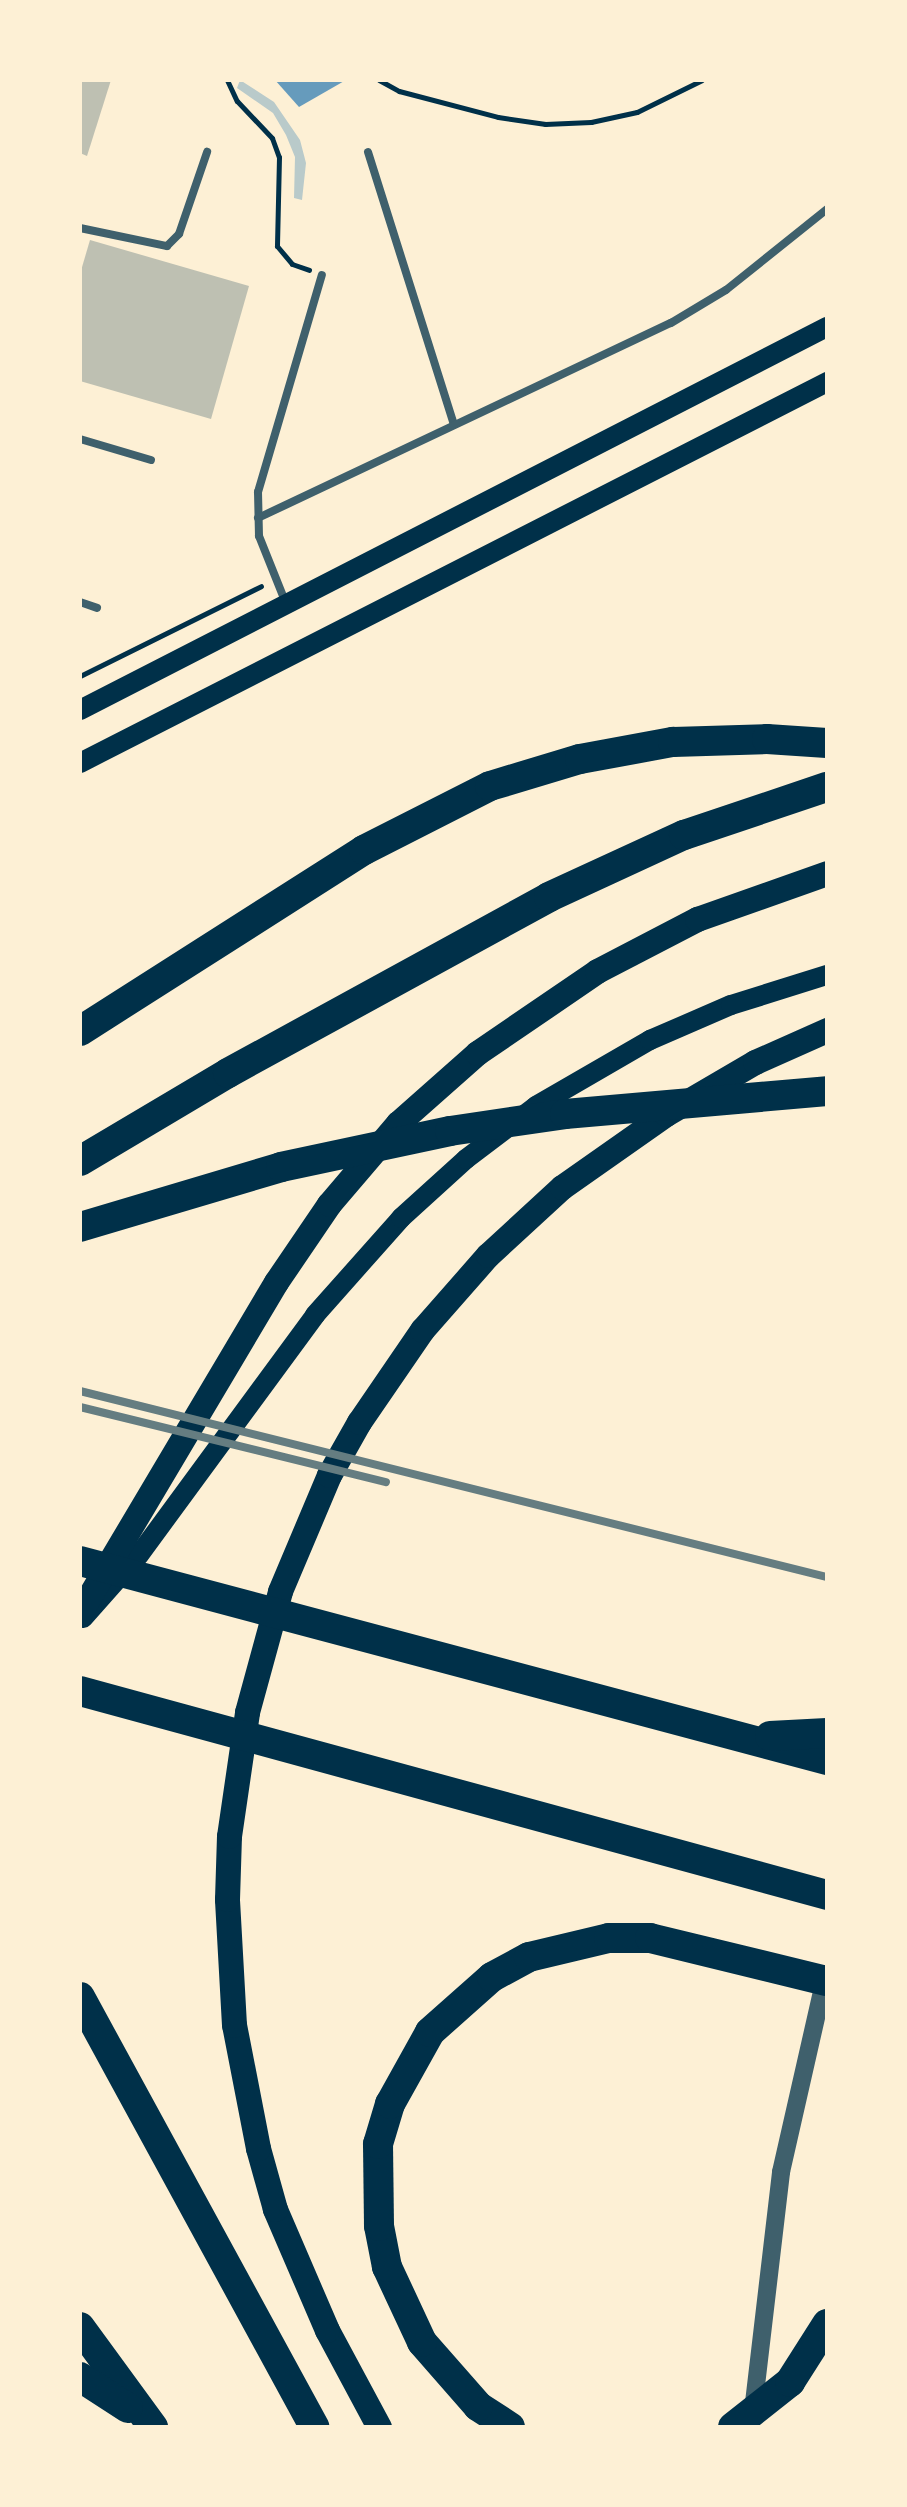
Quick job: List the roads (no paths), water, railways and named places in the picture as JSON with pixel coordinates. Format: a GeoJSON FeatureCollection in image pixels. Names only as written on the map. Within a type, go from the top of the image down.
{"type":"FeatureCollection","features":[{"type":"Feature","properties":{"kind":"highway"},"geometry":{"type":"LineString","coordinates":[[80,1031],[364,850],[490,786],[580,758],[673,742],[767,739],[827,743]]}},
{"type":"Feature","properties":{"kind":"highway"},"geometry":{"type":"LineString","coordinates":[[80,1161],[486,930],[684,836],[827,787]]}},
{"type":"Feature","properties":{"kind":"highway"},"geometry":{"type":"LineString","coordinates":[[80,1227],[281,1167],[450,1131],[566,1114],[827,1091]]}},
{"type":"Feature","properties":{"kind":"highway"},"geometry":{"type":"LineString","coordinates":[[80,1561],[827,1760]]}},
{"type":"Feature","properties":{"kind":"highway"},"geometry":{"type":"LineString","coordinates":[[80,1691],[827,1895]]}},
{"type":"Feature","properties":{"kind":"highway"},"geometry":{"type":"LineString","coordinates":[[745,1737],[827,1733]]}},
{"type":"Feature","properties":{"kind":"highway"},"geometry":{"type":"LineString","coordinates":[[510,2427],[478,2406],[422,2342],[387,2267],[379,2226],[378,2144],[395,2092],[430,2032],[492,1977],[528,1957],[609,1938],[664,1940],[827,1981]]}},
{"type":"Feature","properties":{"kind":"highway"},"geometry":{"type":"LineString","coordinates":[[80,1997],[314,2427]]}},
{"type":"Feature","properties":{"kind":"highway"},"geometry":{"type":"LineString","coordinates":[[733,2427],[790,2382],[827,2324]]}},
{"type":"Feature","properties":{"kind":"highway"},"geometry":{"type":"LineString","coordinates":[[80,2327],[157,2427]]}},
{"type":"Feature","properties":{"kind":"highway"},"geometry":{"type":"LineString","coordinates":[[80,2377],[157,2427]]}},
{"type":"Feature","properties":{"kind":"main road"},"geometry":{"type":"LineString","coordinates":[[80,710],[827,326]]}},
{"type":"Feature","properties":{"kind":"main road"},"geometry":{"type":"LineString","coordinates":[[80,763],[827,382]]}},
{"type":"Feature","properties":{"kind":"main road"},"geometry":{"type":"LineString","coordinates":[[80,1612],[276,1282],[329,1204],[398,1123],[477,1053],[597,971],[697,919],[827,873]]}},
{"type":"Feature","properties":{"kind":"main road"},"geometry":{"type":"LineString","coordinates":[[80,1621],[139,1554],[316,1315],[371,1250],[444,1178],[536,1106],[611,1060],[704,1016],[827,975]]}},
{"type":"Feature","properties":{"kind":"main road"},"geometry":{"type":"LineString","coordinates":[[379,2427],[327,2330],[275,2209],[254,2133],[234,2025],[228,1946],[230,1836],[247,1712],[280,1591],[322,1489],[367,1409],[422,1330],[488,1255],[562,1188],[666,1114],[754,1062],[827,1030]]}},
{"type":"Feature","properties":{"kind":"street"},"geometry":{"type":"LineString","coordinates":[[752,2427],[762,2313],[782,2172],[827,1968]]}},
{"type":"Feature","properties":{"kind":"lane"},"geometry":{"type":"LineString","coordinates":[[80,228],[168,246],[179,234],[207,152]]}},
{"type":"Feature","properties":{"kind":"lane"},"geometry":{"type":"LineString","coordinates":[[368,152],[454,426]]}},
{"type":"Feature","properties":{"kind":"lane"},"geometry":{"type":"LineString","coordinates":[[258,518],[671,324],[726,290],[827,209]]}},
{"type":"Feature","properties":{"kind":"lane"},"geometry":{"type":"LineString","coordinates":[[286,606],[259,536],[262,471],[322,275]]}},
{"type":"Feature","properties":{"kind":"lane"},"geometry":{"type":"LineString","coordinates":[[80,439],[150,460]]}},
{"type":"Feature","properties":{"kind":"lane"},"geometry":{"type":"LineString","coordinates":[[80,602],[97,608]]}},
{"type":"Feature","properties":{"kind":"water"},"geometry":{"type":"Polygon","coordinates":[[[275,80],[346,80],[299,107],[275,80]]]}},
{"type":"Feature","properties":{"kind":"railway"},"geometry":{"type":"LineString","coordinates":[[80,1391],[827,1577]]}},
{"type":"Feature","properties":{"kind":"railway"},"geometry":{"type":"LineString","coordinates":[[80,1407],[386,1482]]}}]}
